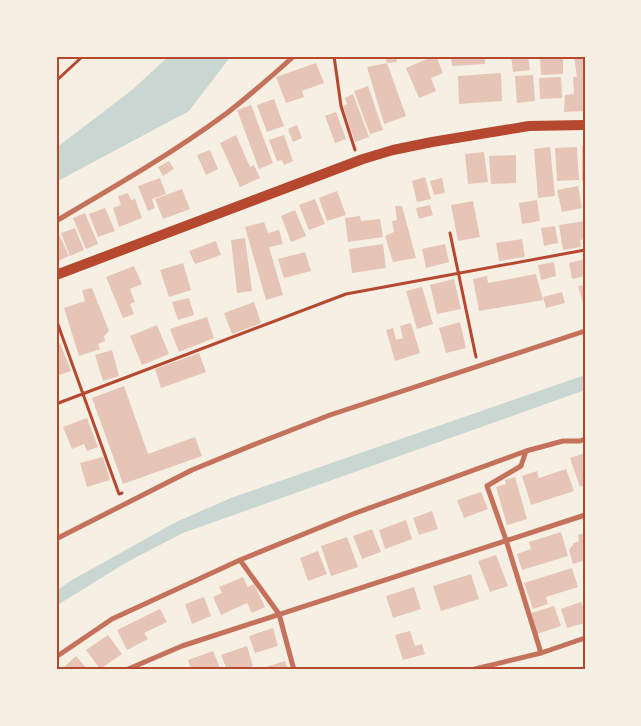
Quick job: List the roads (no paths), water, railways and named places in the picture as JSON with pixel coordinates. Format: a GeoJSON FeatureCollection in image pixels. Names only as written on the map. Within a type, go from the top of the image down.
{"type":"FeatureCollection","features":[{"type":"Feature","properties":{"kind":"main road"},"geometry":{"type":"LineString","coordinates":[[56,275],[363,159],[393,150],[529,126],[585,125]]}},
{"type":"Feature","properties":{"kind":"street"},"geometry":{"type":"LineString","coordinates":[[56,221],[138,172],[220,118],[294,56]]}},
{"type":"Feature","properties":{"kind":"street"},"geometry":{"type":"LineString","coordinates":[[56,539],[192,470],[258,443],[330,415],[585,330]]}},
{"type":"Feature","properties":{"kind":"street"},"geometry":{"type":"LineString","coordinates":[[56,657],[112,619],[240,560],[353,514],[526,451],[563,441],[580,441],[585,439]]}},
{"type":"Feature","properties":{"kind":"street"},"geometry":{"type":"LineString","coordinates":[[526,451],[521,466],[487,486],[541,653]]}},
{"type":"Feature","properties":{"kind":"street"},"geometry":{"type":"LineString","coordinates":[[126,670],[182,646],[585,515]]}},
{"type":"Feature","properties":{"kind":"street"},"geometry":{"type":"LineString","coordinates":[[240,560],[279,614],[294,670]]}},
{"type":"Feature","properties":{"kind":"street"},"geometry":{"type":"LineString","coordinates":[[471,670],[541,653],[585,638]]}}]}
